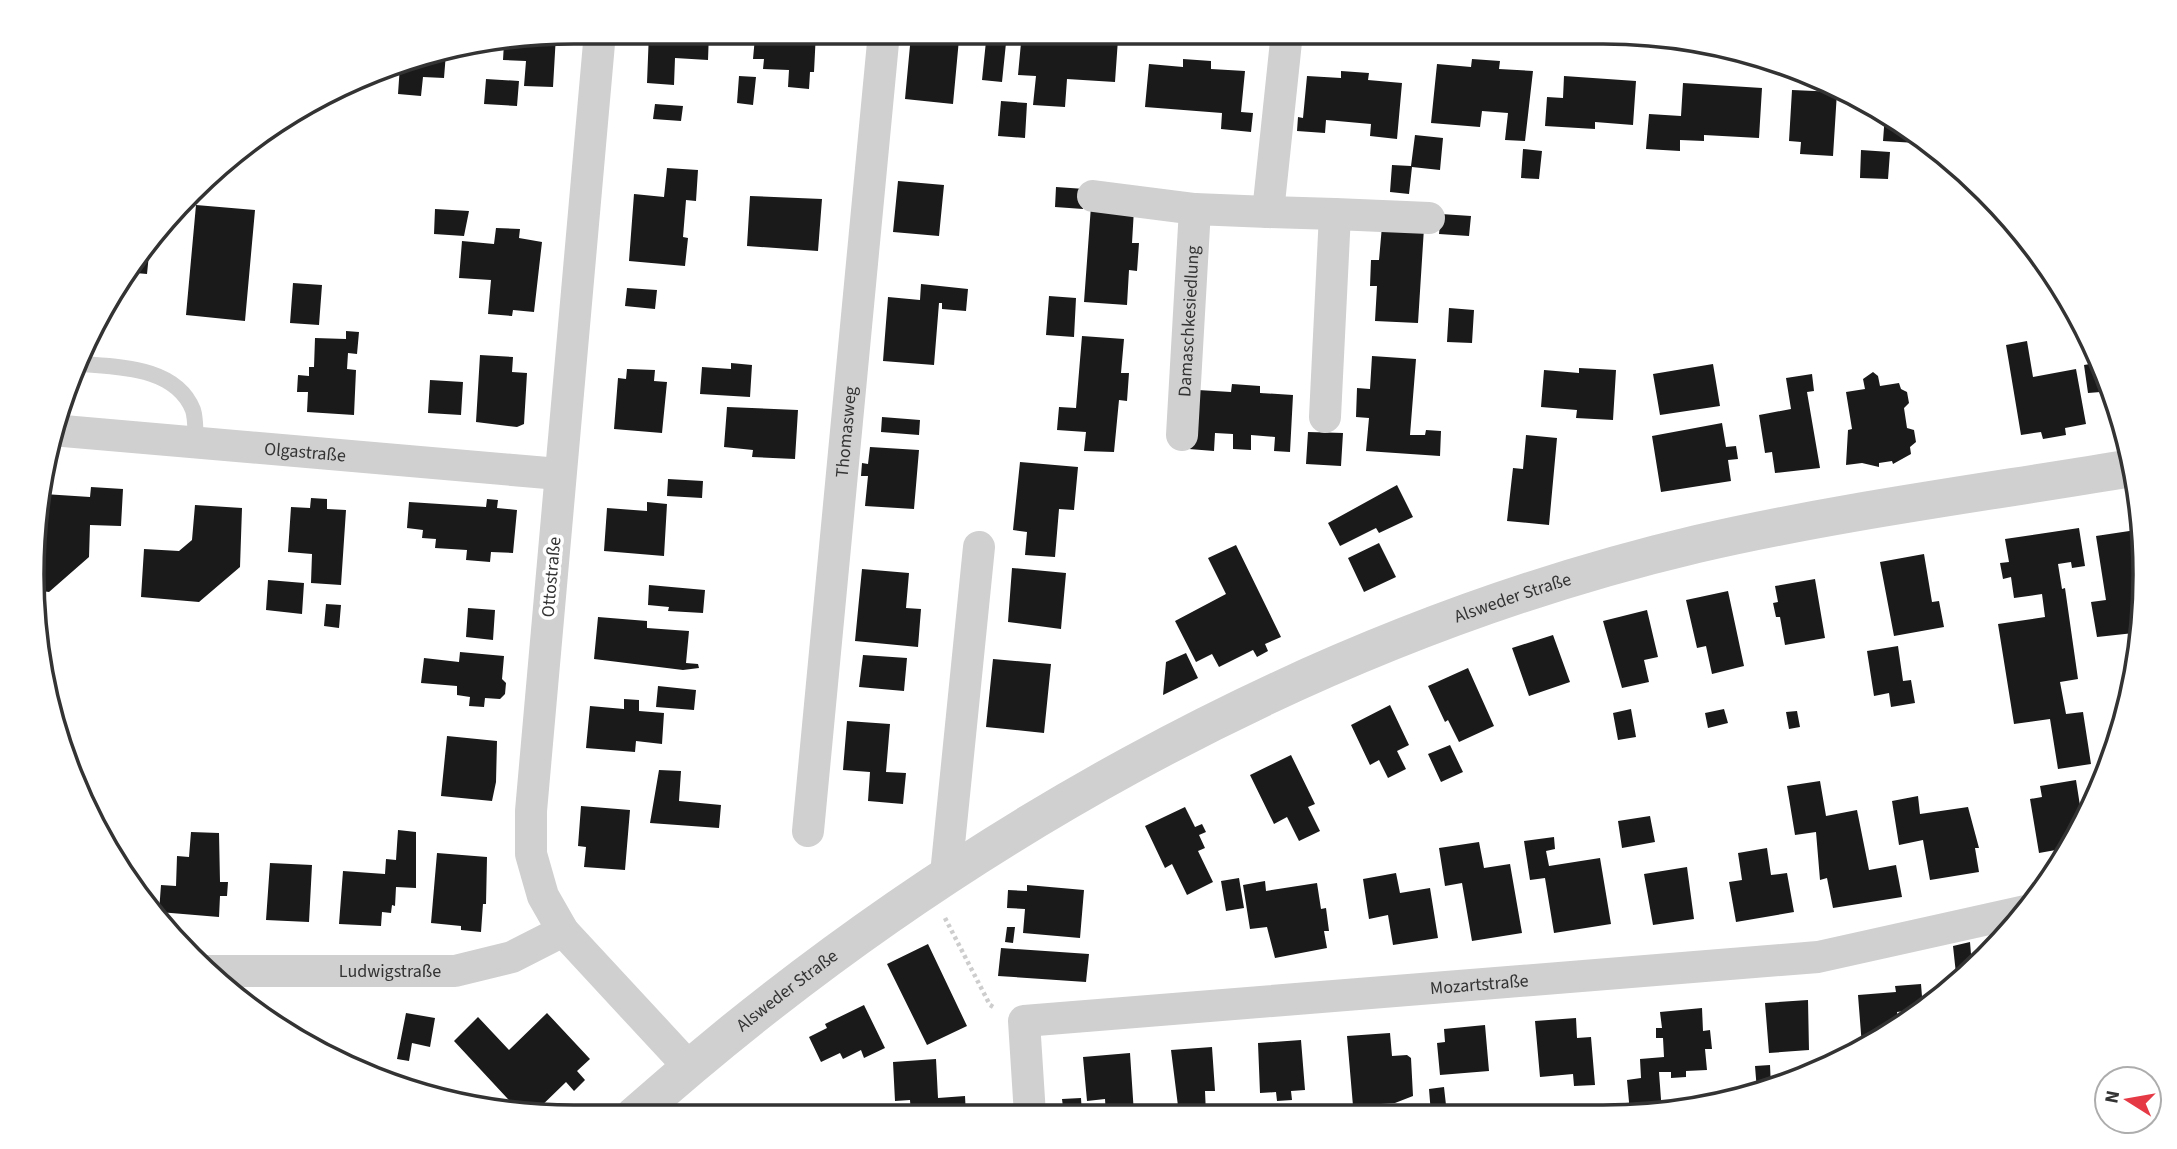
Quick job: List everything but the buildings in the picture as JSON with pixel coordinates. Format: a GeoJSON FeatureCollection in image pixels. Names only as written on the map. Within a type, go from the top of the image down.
{"type":"FeatureCollection","features":[{"type":"Feature","properties":{"kind":"street","name":"Ottostraße"},"geometry":{"type":"LineString","coordinates":[[599,44],[559,474],[531,811],[531,843],[543,896],[563,932],[689,1067]]}},
{"type":"Feature","properties":{"kind":"street","name":"Thomasweg"},"geometry":{"type":"LineString","coordinates":[[808,831],[883,44]]}},
{"type":"Feature","properties":{"kind":"street"},"geometry":{"type":"LineString","coordinates":[[1268,212],[1286,44]]}},
{"type":"Feature","properties":{"kind":"street"},"geometry":{"type":"LineString","coordinates":[[1093,196],[1195,209],[1429,218]]}},
{"type":"Feature","properties":{"kind":"street","name":"Damaschkesiedlung"},"geometry":{"type":"LineString","coordinates":[[1182,435],[1195,209]]}},
{"type":"Feature","properties":{"kind":"street"},"geometry":{"type":"LineString","coordinates":[[1325,417],[1335,214]]}},
{"type":"Feature","properties":{"kind":"street","name":"Olgastraße"},"geometry":{"type":"LineString","coordinates":[[64,431],[559,474]]}},
{"type":"Feature","properties":{"kind":"street","name":"Alsweder Straße"},"geometry":{"type":"LineString","coordinates":[[646,1105],[689,1067],[850,942],[946,874],[1124,769],[1285,689],[1450,619],[1617,566],[1697,544],[2123,470]]}},
{"type":"Feature","properties":{"kind":"street"},"geometry":{"type":"LineString","coordinates":[[946,874],[979,547]]}},
{"type":"Feature","properties":{"kind":"street","name":"Mozartstraße"},"geometry":{"type":"LineString","coordinates":[[1024,1021],[1818,957],[2010,914]]}},
{"type":"Feature","properties":{"kind":"street","name":"Ludwigstraße"},"geometry":{"type":"LineString","coordinates":[[222,971],[455,971],[512,957],[563,932]]}},
{"type":"Feature","properties":{"kind":"street"},"geometry":{"type":"LineString","coordinates":[[1024,1021],[1029,1105]]}},
{"type":"Feature","properties":{"kind":"lane"},"geometry":{"type":"LineString","coordinates":[[87,364],[128,368],[155,375],[179,390],[193,410],[196,442]]}},
{"type":"Feature","properties":{"kind":"path"},"geometry":{"type":"LineString","coordinates":[[946,874],[945,920],[990,1005],[1024,1021]]}}]}
